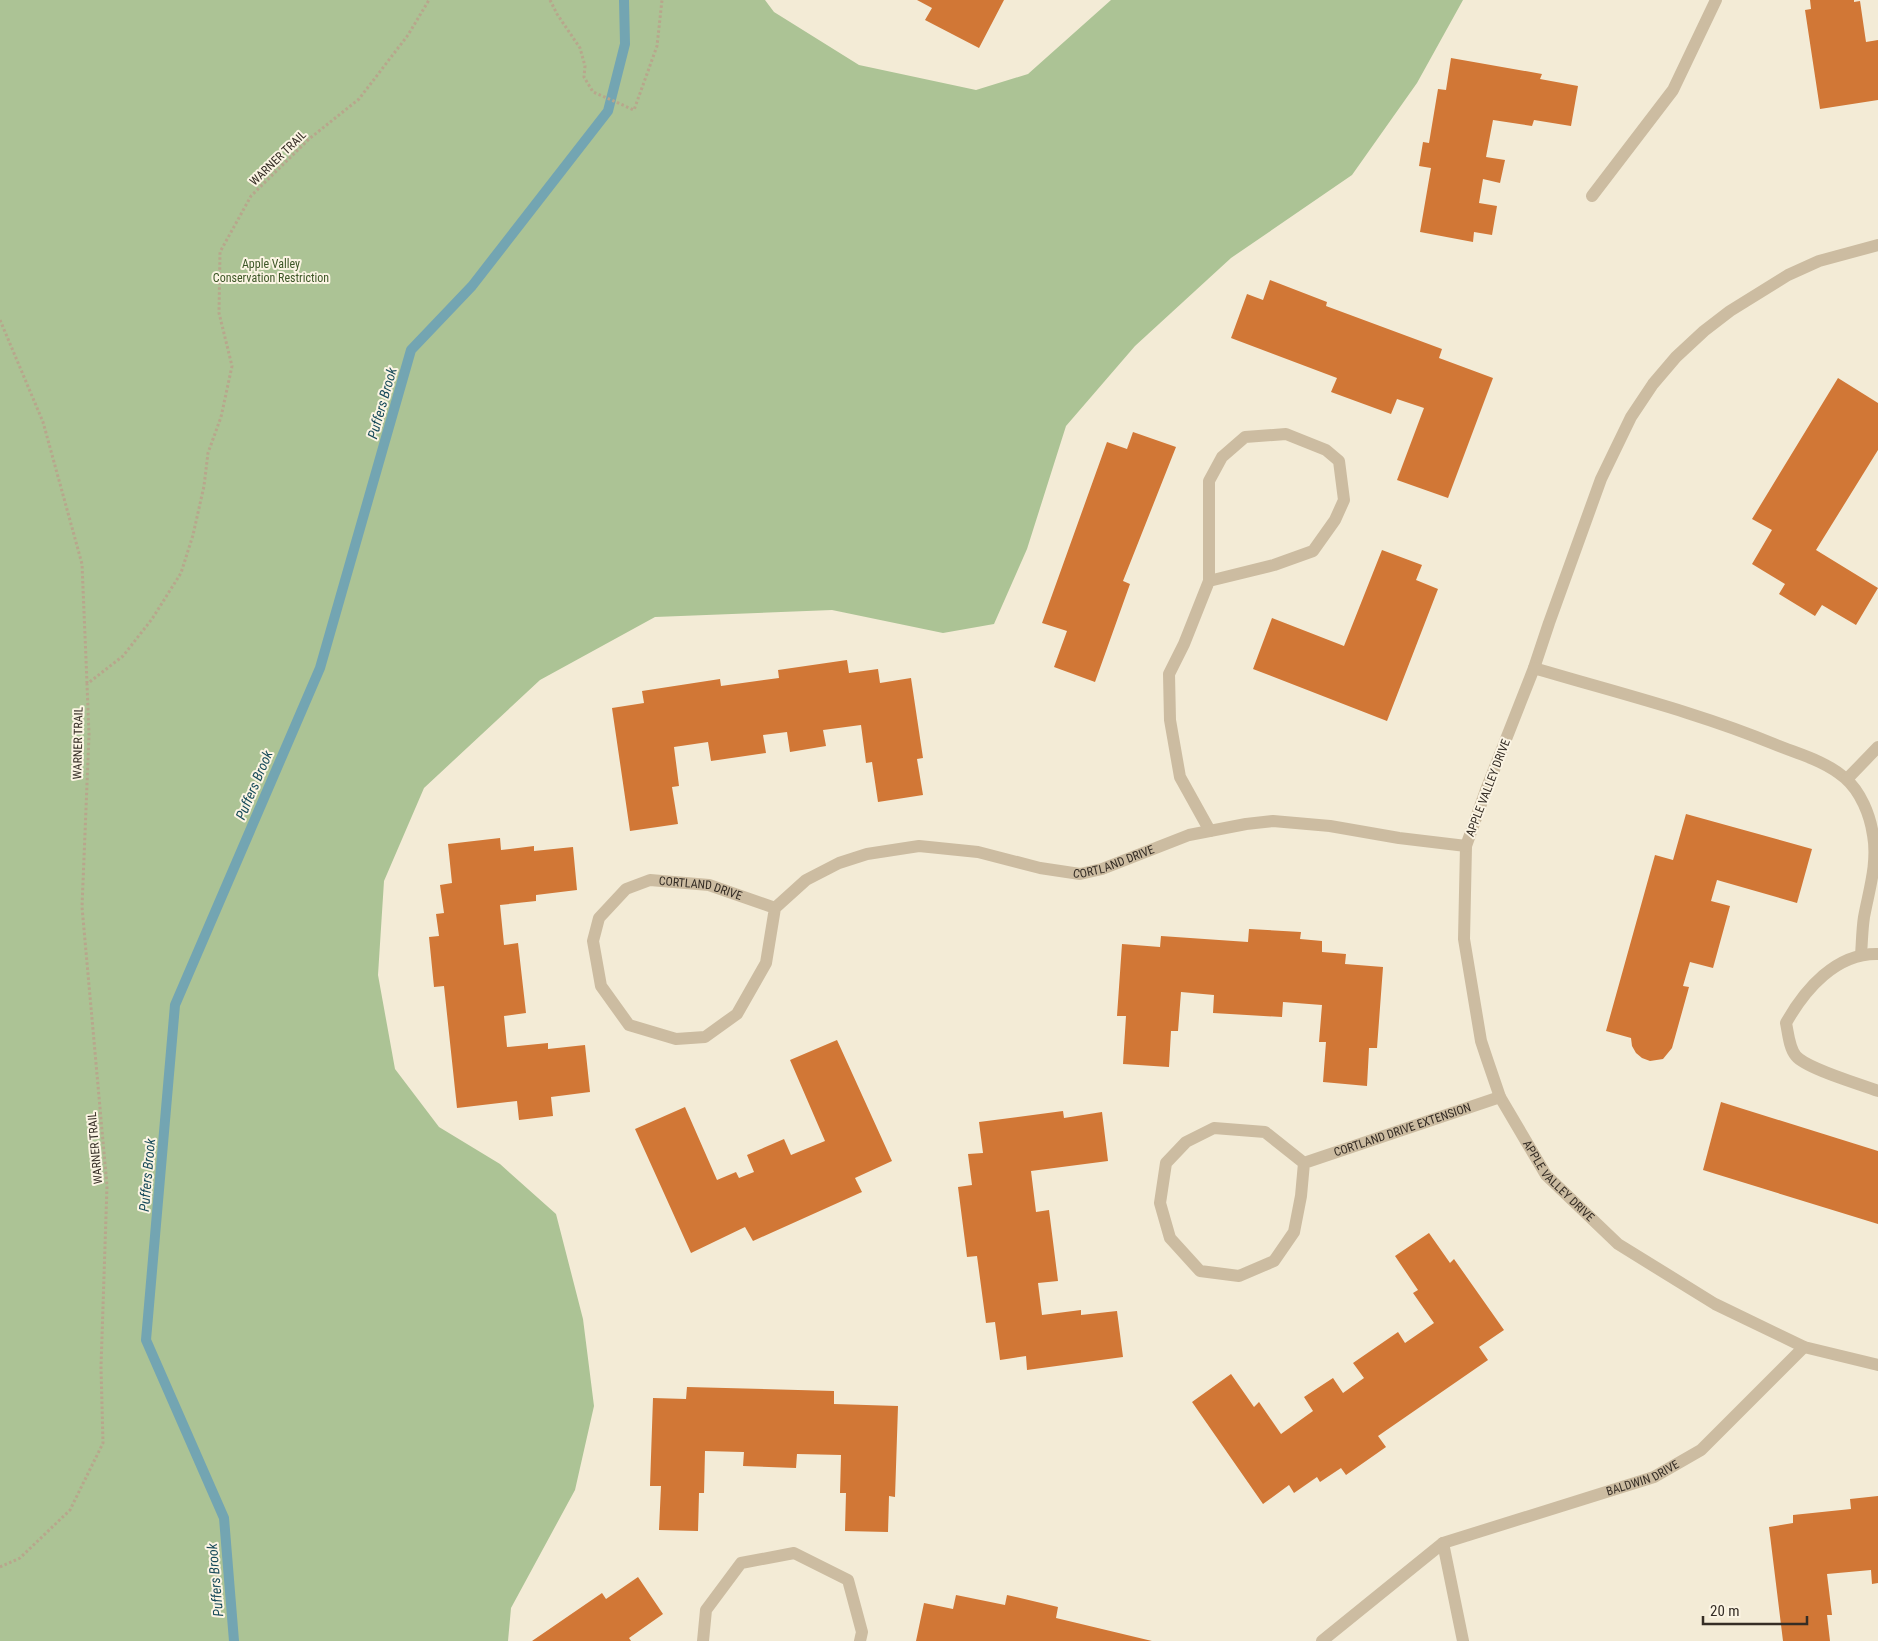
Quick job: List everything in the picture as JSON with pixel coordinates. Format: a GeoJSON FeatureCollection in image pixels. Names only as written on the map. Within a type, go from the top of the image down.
{"type":"FeatureCollection","features":[{"type":"Feature","properties":{"kind":"street"},"geometry":{"type":"LineString","coordinates":[[1592,196],[1673,90],[1716,0]]}},
{"type":"Feature","properties":{"kind":"street","name":"APPLE VALLEY DRIVE"},"geometry":{"type":"LineString","coordinates":[[1878,245],[1819,261],[1788,275],[1762,290],[1704,331],[1676,357],[1652,384],[1630,417],[1601,479],[1534,668],[1466,846],[1464,939],[1481,1041],[1500,1097],[1546,1175],[1618,1244],[1715,1304],[1804,1347],[1878,1365]]}},
{"type":"Feature","properties":{"kind":"street"},"geometry":{"type":"LineString","coordinates":[[1209,581],[1274,565],[1313,551],[1334,520],[1344,500],[1340,461],[1326,450],[1286,434],[1245,437],[1222,457],[1209,481],[1209,581],[1184,644],[1169,674],[1170,720],[1180,777],[1210,831]]}},
{"type":"Feature","properties":{"kind":"street"},"geometry":{"type":"LineString","coordinates":[[1534,668],[1760,738],[1820,762],[1847,779],[1858,792],[1865,806],[1876,851],[1860,955]]}},
{"type":"Feature","properties":{"kind":"street"},"geometry":{"type":"LineString","coordinates":[[1847,779],[1878,747]]}},
{"type":"Feature","properties":{"kind":"street","name":"CORTLAND DRIVE"},"geometry":{"type":"LineString","coordinates":[[775,908],[709,885],[650,880],[626,889],[599,918],[593,941],[600,986],[629,1025],[676,1039],[705,1037],[737,1014],[766,963],[775,908],[806,880],[839,863],[867,854],[897,849],[919,846],[978,852],[1040,868],[1080,874],[1102,869],[1174,841],[1210,831],[1273,821],[1302,823],[1466,846]]}},
{"type":"Feature","properties":{"kind":"street"},"geometry":{"type":"LineString","coordinates":[[1878,954],[1860,955],[1838,964],[1812,985],[1798,1002],[1786,1022],[1790,1041],[1796,1056],[1812,1066],[1878,1091]]}},
{"type":"Feature","properties":{"kind":"street","name":"CORTLAND DRIVE EXTENSION"},"geometry":{"type":"LineString","coordinates":[[1304,1163],[1500,1097]]}},
{"type":"Feature","properties":{"kind":"street"},"geometry":{"type":"LineString","coordinates":[[1214,1128],[1265,1132],[1304,1163],[1301,1196],[1294,1232],[1274,1261],[1239,1276],[1200,1271],[1170,1238],[1160,1203],[1166,1163],[1186,1142],[1214,1128]]}},
{"type":"Feature","properties":{"kind":"street","name":"BALDWIN DRIVE"},"geometry":{"type":"LineString","coordinates":[[1322,1641],[1443,1544],[1654,1477],[1701,1450],[1804,1347]]}},
{"type":"Feature","properties":{"kind":"street"},"geometry":{"type":"LineString","coordinates":[[1443,1544],[1463,1641]]}},
{"type":"Feature","properties":{"kind":"street"},"geometry":{"type":"LineString","coordinates":[[703,1641],[706,1610],[741,1563],[794,1553],[848,1580],[862,1632],[860,1641]]}},
{"type":"Feature","properties":{"kind":"path","name":"WARNER TRAIL"},"geometry":{"type":"LineString","coordinates":[[0,1567],[20,1558],[70,1510],[103,1443],[101,1368],[107,1186],[82,907],[88,684],[124,656],[152,618],[180,573],[193,535],[204,486],[208,453],[221,417],[232,366],[219,313],[220,252],[251,196],[309,139],[359,99],[408,35],[429,0]]}},
{"type":"Feature","properties":{"kind":"path"},"geometry":{"type":"LineString","coordinates":[[550,0],[580,48],[585,66],[584,77],[593,92],[634,110],[657,46],[662,0]]}},
{"type":"Feature","properties":{"kind":"path"},"geometry":{"type":"LineString","coordinates":[[0,320],[43,422],[82,564],[88,684]]}},
{"type":"Feature","properties":{"kind":"green space","name":"Apple Valley Conservation Restriction"},"geometry":{"type":"Polygon","coordinates":[[[0,0],[765,0],[774,12],[859,65],[976,90],[1028,74],[1111,0],[1463,0],[1417,83],[1352,175],[1231,258],[1135,346],[1066,426],[1027,549],[994,624],[943,633],[832,610],[655,617],[540,680],[424,788],[384,881],[378,975],[395,1069],[439,1127],[500,1164],[556,1214],[583,1319],[594,1406],[575,1490],[511,1608],[508,1641],[0,1641],[0,0]]]}},
{"type":"Feature","properties":{"kind":"building"},"geometry":{"type":"Polygon","coordinates":[[[917,0],[1004,0],[979,48],[925,20],[932,8],[917,0]]]}},
{"type":"Feature","properties":{"kind":"building"},"geometry":{"type":"Polygon","coordinates":[[[1810,0],[1860,1],[1866,42],[1878,40],[1878,100],[1820,109],[1805,10],[1811,9],[1810,0]]]}},
{"type":"Feature","properties":{"kind":"building"},"geometry":{"type":"Polygon","coordinates":[[[1451,58],[1542,74],[1540,79],[1578,86],[1571,126],[1534,120],[1532,126],[1493,120],[1486,157],[1505,160],[1500,183],[1483,179],[1479,203],[1497,206],[1492,235],[1474,232],[1473,242],[1420,232],[1431,168],[1419,166],[1423,142],[1429,143],[1438,89],[1446,90],[1451,58]]]}},
{"type":"Feature","properties":{"kind":"building"},"geometry":{"type":"Polygon","coordinates":[[[1270,280],[1327,302],[1326,306],[1442,349],[1439,358],[1493,378],[1448,498],[1397,480],[1424,408],[1397,399],[1391,414],[1331,392],[1337,378],[1231,338],[1247,294],[1263,300],[1270,280]]]}},
{"type":"Feature","properties":{"kind":"building"},"geometry":{"type":"Polygon","coordinates":[[[1838,378],[1878,403],[1878,450],[1816,550],[1878,588],[1856,625],[1822,605],[1815,616],[1779,594],[1785,584],[1752,564],[1772,530],[1752,519],[1838,378]]]}},
{"type":"Feature","properties":{"kind":"building"},"geometry":{"type":"Polygon","coordinates":[[[1133,432],[1176,447],[1123,581],[1130,584],[1095,682],[1054,667],[1067,631],[1042,623],[1107,442],[1127,449],[1133,432]]]}},
{"type":"Feature","properties":{"kind":"building"},"geometry":{"type":"Polygon","coordinates":[[[1382,550],[1422,565],[1416,580],[1438,589],[1387,721],[1253,669],[1272,618],[1344,646],[1382,550]]]}},
{"type":"Feature","properties":{"kind":"building"},"geometry":{"type":"Polygon","coordinates":[[[847,660],[849,673],[878,669],[880,683],[911,678],[923,758],[917,759],[923,795],[878,802],[872,762],[866,763],[861,725],[823,730],[826,746],[790,752],[787,732],[763,735],[766,753],[711,761],[708,742],[674,747],[679,786],[672,787],[678,824],[630,831],[612,708],[644,703],[642,691],[720,679],[721,686],[779,678],[778,670],[847,660]]]}},
{"type":"Feature","properties":{"kind":"building"},"geometry":{"type":"Polygon","coordinates":[[[1686,814],[1812,849],[1797,903],[1717,880],[1711,901],[1730,906],[1713,968],[1690,962],[1683,986],[1689,987],[1672,1048],[1663,1059],[1650,1061],[1636,1053],[1632,1046],[1631,1038],[1606,1031],[1655,855],[1673,860],[1686,814]]]}},
{"type":"Feature","properties":{"kind":"building"},"geometry":{"type":"Polygon","coordinates":[[[500,838],[501,850],[534,846],[534,851],[573,847],[577,890],[536,895],[536,901],[500,905],[504,945],[518,943],[526,1013],[504,1016],[507,1047],[548,1043],[548,1049],[585,1045],[590,1092],[551,1097],[553,1116],[519,1120],[517,1101],[457,1108],[444,986],[434,987],[429,937],[439,936],[436,914],[444,913],[440,885],[452,883],[448,844],[500,838]]]}},
{"type":"Feature","properties":{"kind":"building"},"geometry":{"type":"Polygon","coordinates":[[[1249,929],[1301,932],[1300,939],[1322,941],[1322,952],[1346,954],[1345,964],[1383,967],[1377,1048],[1369,1048],[1367,1086],[1323,1082],[1326,1042],[1319,1042],[1322,1005],[1283,1002],[1282,1017],[1213,1013],[1214,995],[1181,992],[1178,1031],[1171,1031],[1169,1067],[1123,1064],[1126,1016],[1117,1016],[1122,944],[1160,947],[1161,936],[1248,942],[1249,929]]]}},
{"type":"Feature","properties":{"kind":"building"},"geometry":{"type":"Polygon","coordinates":[[[837,1040],[892,1161],[855,1178],[862,1192],[753,1241],[745,1227],[691,1253],[635,1129],[685,1107],[717,1180],[736,1172],[739,1178],[754,1172],[747,1155],[784,1139],[791,1155],[825,1141],[790,1060],[837,1040]]]}},
{"type":"Feature","properties":{"kind":"building"},"geometry":{"type":"Polygon","coordinates":[[[1721,1102],[1878,1151],[1878,1224],[1703,1170],[1721,1102]]]}},
{"type":"Feature","properties":{"kind":"building"},"geometry":{"type":"Polygon","coordinates":[[[1063,1111],[1064,1118],[1102,1112],[1108,1161],[1031,1171],[1036,1212],[1049,1210],[1058,1281],[1038,1283],[1042,1315],[1081,1310],[1081,1315],[1117,1311],[1123,1357],[1027,1370],[1026,1356],[1000,1360],[995,1322],[986,1323],[977,1256],[967,1257],[958,1187],[972,1185],[968,1154],[983,1153],[979,1122],[1063,1111]]]}},
{"type":"Feature","properties":{"kind":"building"},"geometry":{"type":"Polygon","coordinates":[[[1429,1233],[1450,1263],[1454,1259],[1504,1330],[1479,1347],[1488,1360],[1378,1436],[1386,1447],[1346,1475],[1341,1468],[1320,1482],[1317,1477],[1294,1493],[1289,1485],[1263,1504],[1192,1402],[1231,1374],[1254,1407],[1259,1402],[1281,1434],[1313,1411],[1304,1397],[1333,1378],[1343,1393],[1364,1378],[1353,1363],[1398,1332],[1405,1343],[1434,1323],[1413,1293],[1418,1290],[1395,1256],[1429,1233]]]}},
{"type":"Feature","properties":{"kind":"building"},"geometry":{"type":"Polygon","coordinates":[[[687,1387],[834,1391],[834,1404],[898,1406],[895,1497],[889,1496],[888,1532],[845,1531],[846,1493],[840,1493],[841,1455],[797,1454],[796,1468],[743,1466],[744,1452],[705,1451],[704,1493],[699,1493],[698,1531],[659,1530],[661,1486],[650,1486],[653,1398],[686,1399],[687,1387]]]}},
{"type":"Feature","properties":{"kind":"building"},"geometry":{"type":"Polygon","coordinates":[[[1878,1496],[1878,1583],[1872,1584],[1871,1570],[1827,1574],[1832,1615],[1827,1615],[1830,1641],[1783,1641],[1769,1527],[1793,1523],[1793,1515],[1851,1509],[1850,1499],[1878,1496]]]}},
{"type":"Feature","properties":{"kind":"building"},"geometry":{"type":"Polygon","coordinates":[[[638,1577],[663,1614],[629,1638],[631,1641],[532,1641],[602,1593],[606,1599],[638,1577]]]}},
{"type":"Feature","properties":{"kind":"building"},"geometry":{"type":"Polygon","coordinates":[[[956,1595],[1005,1605],[1007,1595],[1058,1607],[1056,1618],[1152,1641],[916,1641],[924,1603],[953,1609],[956,1595]]]}},
{"type":"Feature","properties":{"kind":"waterway","name":"Puffers Brook"},"geometry":{"type":"LineString","coordinates":[[234,1641],[224,1518],[146,1340],[175,1005],[320,668],[411,350],[472,286],[608,111],[625,44],[624,0]]}}]}
